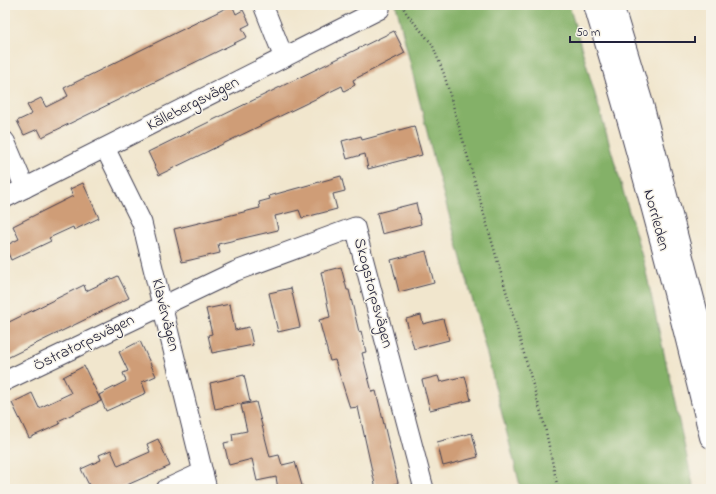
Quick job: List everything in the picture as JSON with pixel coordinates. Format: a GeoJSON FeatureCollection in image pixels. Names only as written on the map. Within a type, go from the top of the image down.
{"type":"FeatureCollection","features":[{"type":"Feature","properties":{"kind":"highway","name":"Norrleden"},"geometry":{"type":"LineString","coordinates":[[595,5],[632,132],[684,324],[711,437]]}},
{"type":"Feature","properties":{"kind":"highway","name":"Norrleden"},"geometry":{"type":"LineString","coordinates":[[612,5],[646,120],[711,368]]}},
{"type":"Feature","properties":{"kind":"street"},"geometry":{"type":"LineString","coordinates":[[263,5],[284,58]]}},
{"type":"Feature","properties":{"kind":"street","name":"Källebergsvägen"},"geometry":{"type":"LineString","coordinates":[[5,198],[380,9]]}},
{"type":"Feature","properties":{"kind":"street"},"geometry":{"type":"LineString","coordinates":[[5,141],[25,188]]}},
{"type":"Feature","properties":{"kind":"street","name":"Klavérvägen"},"geometry":{"type":"LineString","coordinates":[[105,148],[142,223],[205,481]]}},
{"type":"Feature","properties":{"kind":"street","name":"Skogstorpsvägen"},"geometry":{"type":"LineString","coordinates":[[163,305],[236,271],[355,227],[424,489]]}},
{"type":"Feature","properties":{"kind":"street","name":"Östratorpsvägen"},"geometry":{"type":"LineString","coordinates":[[5,381],[163,305]]}},
{"type":"Feature","properties":{"kind":"street"},"geometry":{"type":"LineString","coordinates":[[166,489],[205,481]]}},
{"type":"Feature","properties":{"kind":"path"},"geometry":{"type":"LineString","coordinates":[[402,5],[407,14],[432,44],[444,74],[545,427],[558,489]]}},
{"type":"Feature","properties":{"kind":"green space"},"geometry":{"type":"Polygon","coordinates":[[[396,5],[569,5],[644,263],[694,489],[521,489],[481,331],[434,160],[396,5]]]}},
{"type":"Feature","properties":{"kind":"building"},"geometry":{"type":"Polygon","coordinates":[[[232,5],[236,14],[243,10],[250,24],[242,28],[247,37],[42,137],[38,129],[24,135],[17,121],[32,114],[27,105],[41,98],[46,107],[68,96],[64,88],[232,5]]]}},
{"type":"Feature","properties":{"kind":"building"},"geometry":{"type":"Polygon","coordinates":[[[394,31],[405,53],[353,80],[355,85],[344,91],[342,86],[159,175],[148,152],[394,31]]]}},
{"type":"Feature","properties":{"kind":"building"},"geometry":{"type":"Polygon","coordinates":[[[414,126],[422,155],[368,169],[365,154],[347,159],[342,141],[361,136],[362,140],[414,126]]]}},
{"type":"Feature","properties":{"kind":"building"},"geometry":{"type":"Polygon","coordinates":[[[341,176],[345,191],[333,194],[337,209],[302,218],[299,210],[275,216],[278,230],[218,244],[220,253],[182,262],[174,229],[260,208],[259,202],[270,199],[269,196],[341,176]]]}},
{"type":"Feature","properties":{"kind":"building"},"geometry":{"type":"Polygon","coordinates":[[[83,183],[99,218],[74,230],[73,227],[49,238],[51,241],[11,260],[5,246],[19,239],[13,226],[73,196],[70,189],[83,183]]]}},
{"type":"Feature","properties":{"kind":"building"},"geometry":{"type":"Polygon","coordinates":[[[416,203],[421,224],[382,234],[377,213],[416,203]]]}},
{"type":"Feature","properties":{"kind":"building"},"geometry":{"type":"Polygon","coordinates":[[[426,251],[434,283],[399,292],[391,260],[426,251]]]}},
{"type":"Feature","properties":{"kind":"building"},"geometry":{"type":"Polygon","coordinates":[[[341,267],[347,290],[349,290],[359,332],[361,331],[366,352],[362,353],[372,392],[376,391],[398,483],[376,489],[358,407],[350,408],[335,360],[330,361],[319,320],[330,317],[321,272],[341,267]]]}},
{"type":"Feature","properties":{"kind":"building"},"geometry":{"type":"Polygon","coordinates":[[[118,276],[129,298],[5,359],[5,324],[84,285],[86,291],[118,276]]]}},
{"type":"Feature","properties":{"kind":"building"},"geometry":{"type":"Polygon","coordinates":[[[291,288],[300,327],[278,332],[269,293],[291,288]]]}},
{"type":"Feature","properties":{"kind":"building"},"geometry":{"type":"Polygon","coordinates":[[[230,304],[235,330],[249,327],[253,345],[212,353],[208,335],[212,334],[206,309],[230,304]]]}},
{"type":"Feature","properties":{"kind":"building"},"geometry":{"type":"Polygon","coordinates":[[[421,315],[423,324],[443,319],[449,340],[414,349],[406,319],[421,315]]]}},
{"type":"Feature","properties":{"kind":"building"},"geometry":{"type":"Polygon","coordinates":[[[140,341],[156,376],[142,382],[146,393],[106,411],[99,395],[126,381],[123,373],[128,371],[119,352],[140,341]]]}},
{"type":"Feature","properties":{"kind":"building"},"geometry":{"type":"Polygon","coordinates":[[[84,366],[101,401],[58,421],[60,424],[29,438],[12,403],[32,393],[39,408],[71,393],[63,377],[84,366]]]}},
{"type":"Feature","properties":{"kind":"building"},"geometry":{"type":"Polygon","coordinates":[[[244,375],[250,402],[215,409],[210,383],[244,375]]]}},
{"type":"Feature","properties":{"kind":"building"},"geometry":{"type":"Polygon","coordinates":[[[438,376],[440,382],[465,376],[471,400],[430,410],[422,380],[438,376]]]}},
{"type":"Feature","properties":{"kind":"building"},"geometry":{"type":"Polygon","coordinates":[[[256,402],[270,457],[279,455],[282,465],[295,462],[303,489],[278,489],[276,477],[257,481],[252,459],[229,465],[224,443],[233,441],[232,434],[247,431],[241,405],[256,402]]]}},
{"type":"Feature","properties":{"kind":"building"},"geometry":{"type":"Polygon","coordinates":[[[472,433],[478,457],[443,466],[437,442],[472,433]]]}},
{"type":"Feature","properties":{"kind":"building"},"geometry":{"type":"Polygon","coordinates":[[[158,439],[170,466],[118,489],[91,489],[81,469],[101,460],[99,455],[111,450],[118,466],[150,452],[147,444],[158,439]]]}}]}
